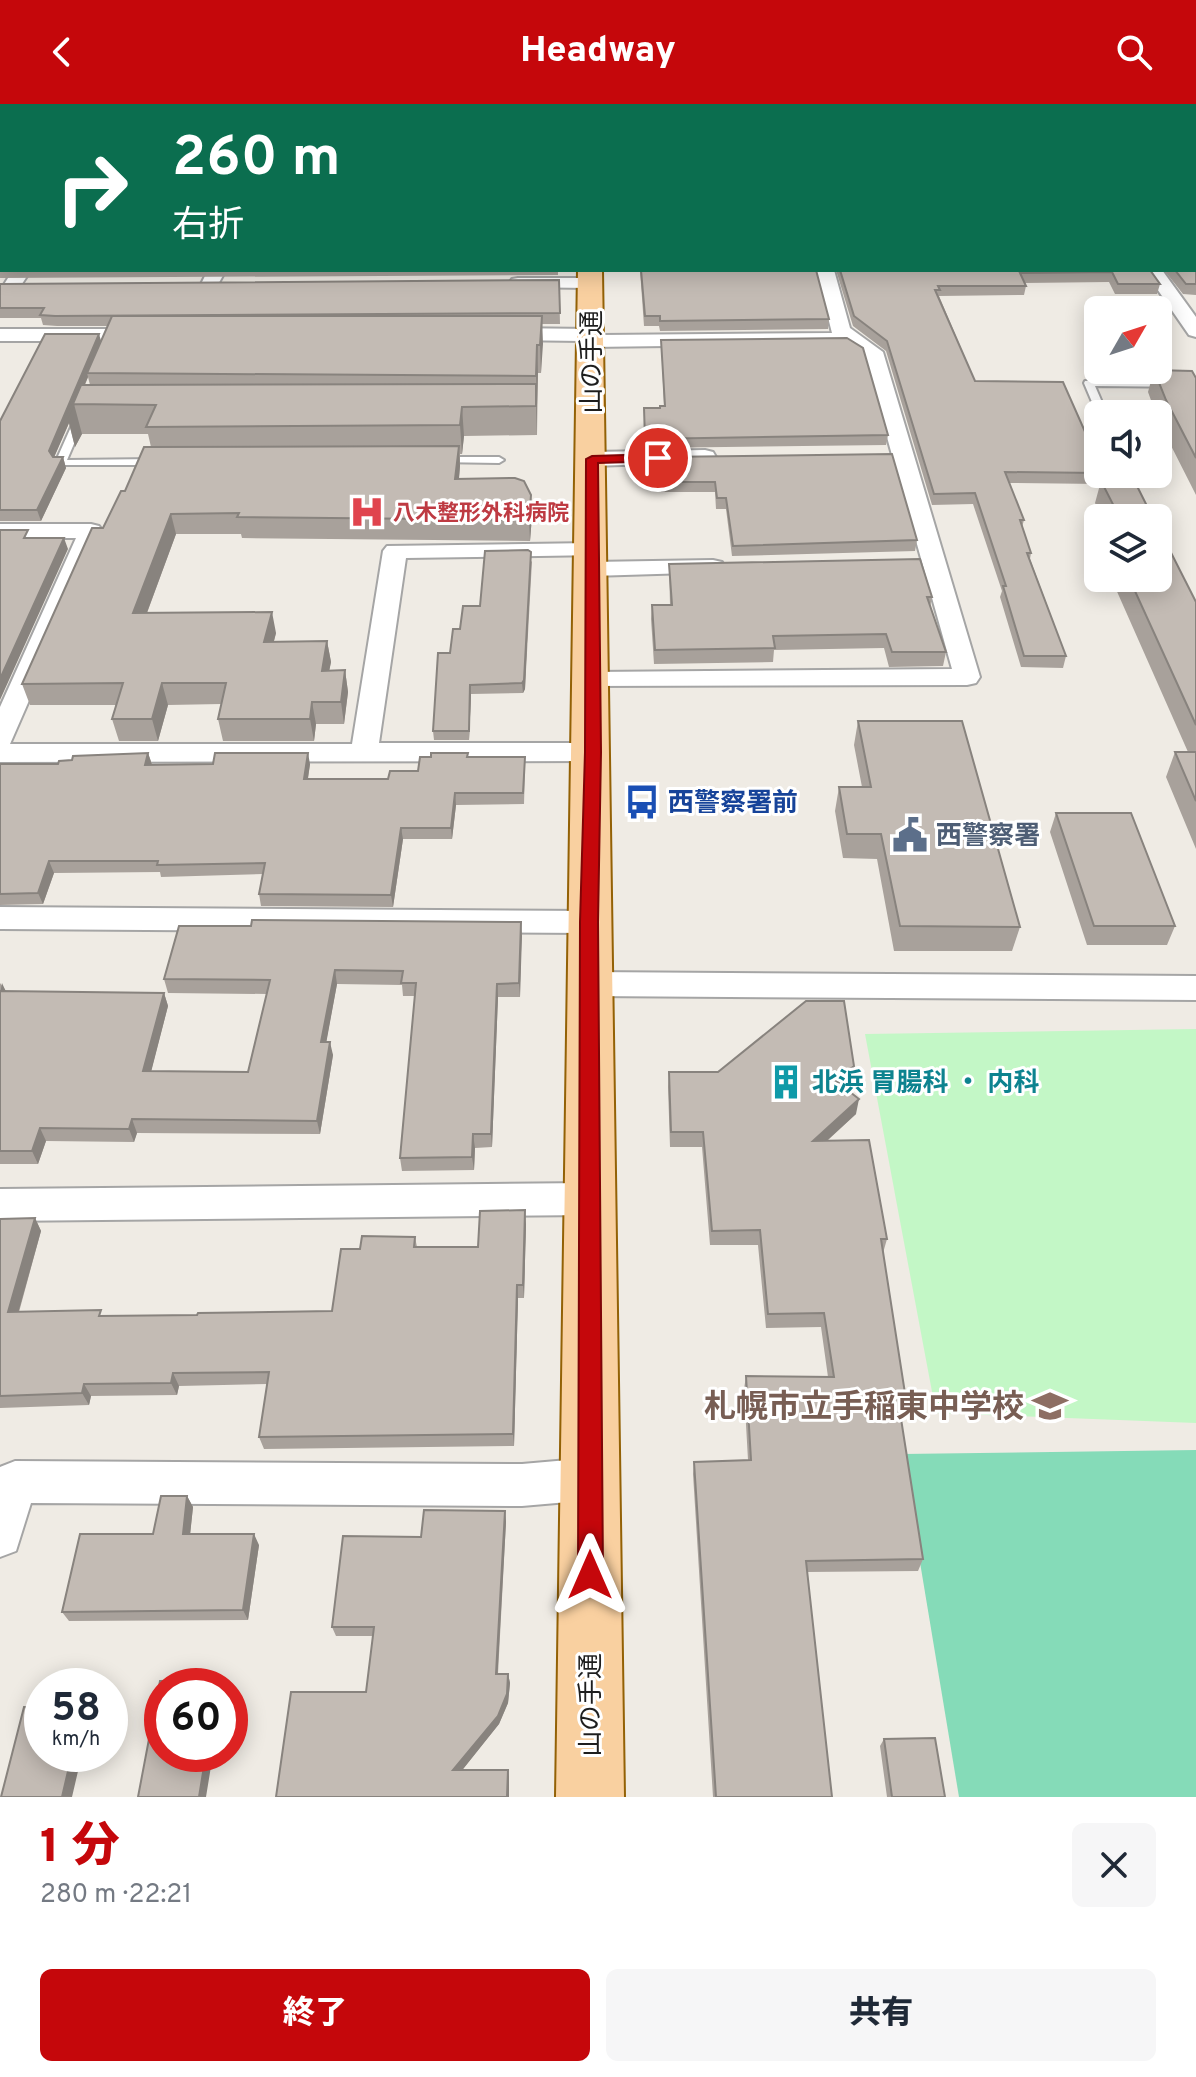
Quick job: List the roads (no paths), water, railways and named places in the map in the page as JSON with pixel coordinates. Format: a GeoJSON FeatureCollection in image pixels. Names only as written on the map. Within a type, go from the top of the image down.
{"type":"FeatureCollection","features":[{"type":"Feature","properties":{"kind":"main road","name":"山の手通"},"geometry":{"type":"LineString","coordinates":[[590,277],[593,680],[589,922],[590,1797]]}},
{"type":"Feature","properties":{"kind":"street"},"geometry":{"type":"LineString","coordinates":[[593,680],[967,677],[934,563],[895,454],[873,352],[841,331],[826,272]]}},
{"type":"Feature","properties":{"kind":"street"},"geometry":{"type":"LineString","coordinates":[[1154,272],[1196,331]]}},
{"type":"Feature","properties":{"kind":"street"},"geometry":{"type":"LineString","coordinates":[[500,284],[590,277]]}},
{"type":"Feature","properties":{"kind":"street"},"geometry":{"type":"LineString","coordinates":[[0,361],[8,335],[111,342],[161,335]]}},
{"type":"Feature","properties":{"kind":"street"},"geometry":{"type":"LineString","coordinates":[[475,335],[851,338]]}},
{"type":"Feature","properties":{"kind":"street"},"geometry":{"type":"LineString","coordinates":[[592,459],[734,457]]}},
{"type":"Feature","properties":{"kind":"street"},"geometry":{"type":"LineString","coordinates":[[0,531],[91,531],[0,738]]}},
{"type":"Feature","properties":{"kind":"street"},"geometry":{"type":"LineString","coordinates":[[364,753],[395,551],[736,567]]}},
{"type":"Feature","properties":{"kind":"street"},"geometry":{"type":"LineString","coordinates":[[903,563],[934,563]]}},
{"type":"Feature","properties":{"kind":"street"},"geometry":{"type":"LineString","coordinates":[[0,753],[593,752]]}},
{"type":"Feature","properties":{"kind":"street"},"geometry":{"type":"LineString","coordinates":[[0,918],[589,922]]}},
{"type":"Feature","properties":{"kind":"street"},"geometry":{"type":"LineString","coordinates":[[589,984],[1196,988]]}},
{"type":"Feature","properties":{"kind":"street"},"geometry":{"type":"LineString","coordinates":[[0,1205],[590,1199]]}},
{"type":"Feature","properties":{"kind":"street"},"geometry":{"type":"LineString","coordinates":[[0,1535],[15,1482],[522,1485],[591,1479]]}},
{"type":"Feature","properties":{"kind":"lane"},"geometry":{"type":"LineString","coordinates":[[1096,400],[1089,383],[1196,384]]}},
{"type":"Feature","properties":{"kind":"lane"},"geometry":{"type":"LineString","coordinates":[[85,408],[60,463],[170,462]]}},
{"type":"Feature","properties":{"kind":"lane"},"geometry":{"type":"LineString","coordinates":[[421,460],[499,460]]}},
{"type":"Feature","properties":{"kind":"place","name":"八木整形外科病院"},"geometry":{"type":"Point","coordinates":[367,512]}},
{"type":"Feature","properties":{"kind":"place","name":"西警察署前"},"geometry":{"type":"Point","coordinates":[642,802]}},
{"type":"Feature","properties":{"kind":"place","name":"西警察署"},"geometry":{"type":"Point","coordinates":[910,835]}},
{"type":"Feature","properties":{"kind":"place","name":"北浜 胃腸科 ・ 内科"},"geometry":{"type":"Point","coordinates":[786,1082]}},
{"type":"Feature","properties":{"kind":"place","name":"札幌市立手稲東中学校"},"geometry":{"type":"Point","coordinates":[1050,1406]}}]}
